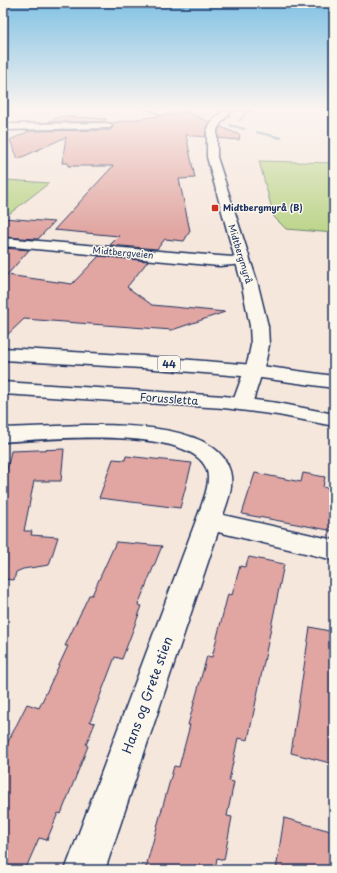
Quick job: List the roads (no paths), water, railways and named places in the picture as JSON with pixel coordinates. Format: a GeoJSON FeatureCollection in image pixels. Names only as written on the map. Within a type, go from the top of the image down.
{"type":"FeatureCollection","features":[{"type":"Feature","properties":{"kind":"street","name":"Midtbergmyrå"},"geometry":{"type":"LineString","coordinates":[[211,150],[260,326],[260,345],[254,371],[242,404]]}},
{"type":"Feature","properties":{"kind":"street","name":"Midtbergveien"},"geometry":{"type":"LineString","coordinates":[[3,242],[220,261],[242,261]]}},
{"type":"Feature","properties":{"kind":"street","name":"44"},"geometry":{"type":"LineString","coordinates":[[3,354],[142,362],[254,371],[334,382]]}},
{"type":"Feature","properties":{"kind":"street","name":"Forussletta"},"geometry":{"type":"LineString","coordinates":[[3,388],[242,404],[278,409],[334,420]]}},
{"type":"Feature","properties":{"kind":"street","name":"Hans og Grete stien"},"geometry":{"type":"LineString","coordinates":[[3,435],[58,432],[148,434],[169,436],[194,444],[211,455],[216,463],[219,474],[219,484],[209,521],[85,870]]}},
{"type":"Feature","properties":{"kind":"street"},"geometry":{"type":"LineString","coordinates":[[209,521],[334,550]]}},
{"type":"Feature","properties":{"kind":"place","name":"Midtbergmyrå (B)"},"geometry":{"type":"Point","coordinates":[215,208]}}]}
